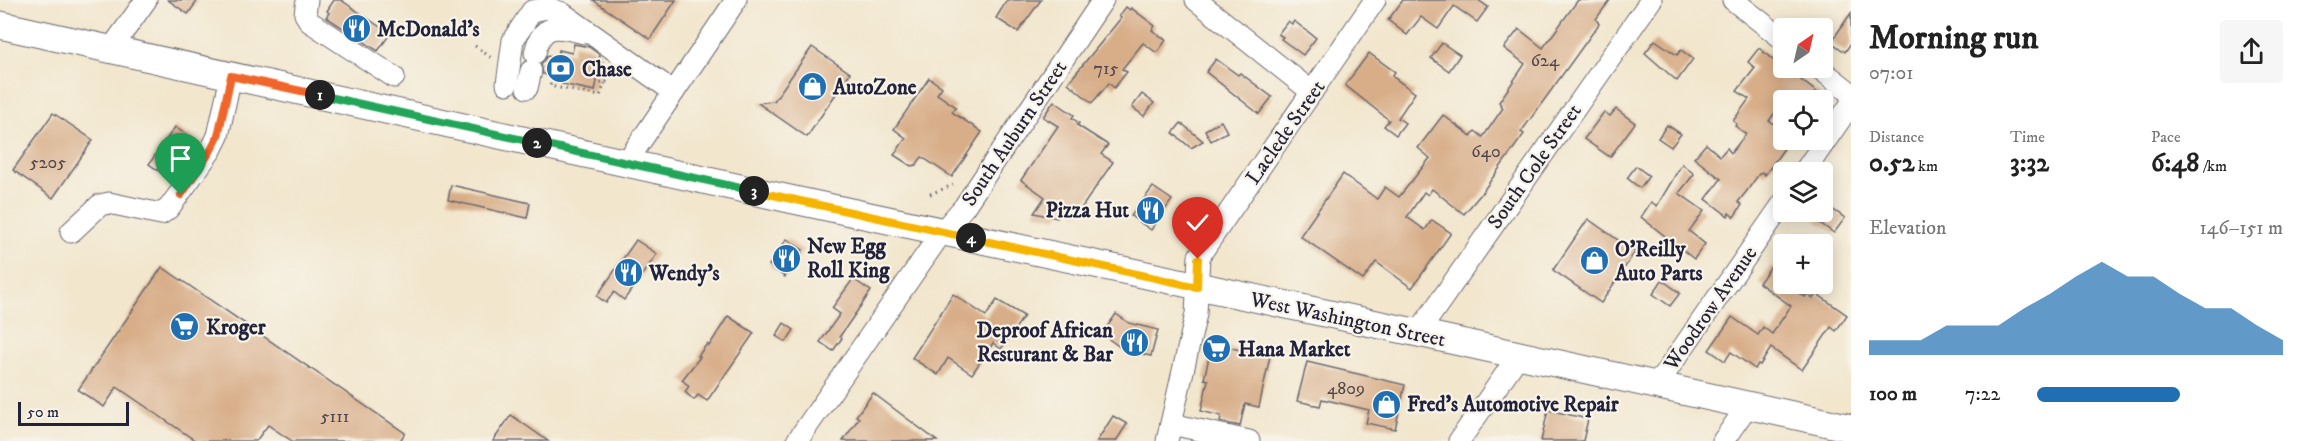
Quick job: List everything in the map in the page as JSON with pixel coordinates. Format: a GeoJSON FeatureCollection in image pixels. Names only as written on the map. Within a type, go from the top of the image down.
{"type":"FeatureCollection","features":[{"type":"Feature","properties":{"kind":"main road","name":"West Washington Street"},"geometry":{"type":"LineString","coordinates":[[0,25],[1851,428]]}},
{"type":"Feature","properties":{"kind":"street"},"geometry":{"type":"LineString","coordinates":[[111,49],[146,0]]}},
{"type":"Feature","properties":{"kind":"street"},"geometry":{"type":"LineString","coordinates":[[307,0],[305,14],[310,22],[394,77]]}},
{"type":"Feature","properties":{"kind":"street"},"geometry":{"type":"LineString","coordinates":[[561,0],[678,86]]}},
{"type":"Feature","properties":{"kind":"street"},"geometry":{"type":"LineString","coordinates":[[626,163],[736,0]]}},
{"type":"Feature","properties":{"kind":"street","name":"South Auburn Street"},"geometry":{"type":"LineString","coordinates":[[797,441],[942,231],[964,207],[1103,0]]}},
{"type":"Feature","properties":{"kind":"street"},"geometry":{"type":"LineString","coordinates":[[1196,0],[1312,92]]}},
{"type":"Feature","properties":{"kind":"street","name":"Laclede Street"},"geometry":{"type":"LineString","coordinates":[[1169,432],[1196,314],[1199,256],[1375,0]]}},
{"type":"Feature","properties":{"kind":"street","name":"South Cole Street"},"geometry":{"type":"LineString","coordinates":[[1418,333],[1651,0]]}},
{"type":"Feature","properties":{"kind":"street"},"geometry":{"type":"LineString","coordinates":[[1733,0],[1773,31]]}},
{"type":"Feature","properties":{"kind":"street"},"geometry":{"type":"LineString","coordinates":[[507,84],[513,40],[532,11],[548,8],[562,13],[594,36],[678,86]]}},
{"type":"Feature","properties":{"kind":"street"},"geometry":{"type":"LineString","coordinates":[[531,71],[540,36],[547,29],[561,28],[594,36]]}},
{"type":"Feature","properties":{"kind":"street"},"geometry":{"type":"LineString","coordinates":[[71,232],[100,205],[109,203],[161,214],[169,208],[205,159],[218,136],[231,76]]}},
{"type":"Feature","properties":{"kind":"street"},"geometry":{"type":"LineString","coordinates":[[1832,78],[1851,93]]}},
{"type":"Feature","properties":{"kind":"street"},"geometry":{"type":"LineString","coordinates":[[1811,162],[1851,104]]}},
{"type":"Feature","properties":{"kind":"street","name":"Woodrow Avenue"},"geometry":{"type":"LineString","coordinates":[[1657,385],[1773,218]]}},
{"type":"Feature","properties":{"kind":"street"},"geometry":{"type":"LineString","coordinates":[[1459,441],[1519,355]]}},
{"type":"Feature","properties":{"kind":"street"},"geometry":{"type":"LineString","coordinates":[[1723,441],[1748,405]]}},
{"type":"Feature","properties":{"kind":"street"},"geometry":{"type":"LineString","coordinates":[[1169,432],[1249,441]]}},
{"type":"Feature","properties":{"kind":"path"},"geometry":{"type":"LineString","coordinates":[[602,60],[597,82],[605,83]]}},
{"type":"Feature","properties":{"kind":"path"},"geometry":{"type":"LineString","coordinates":[[552,78],[550,86],[600,96],[609,79]]}},
{"type":"Feature","properties":{"kind":"path"},"geometry":{"type":"LineString","coordinates":[[930,194],[953,185]]}},
{"type":"Feature","properties":{"kind":"building"},"geometry":{"type":"Polygon","coordinates":[[[168,0],[198,0],[188,14],[168,0]]]}},
{"type":"Feature","properties":{"kind":"building","name":"McDonald's"},"geometry":{"type":"Polygon","coordinates":[[[334,0],[341,0],[390,34],[378,51],[326,17],[334,0]]]}},
{"type":"Feature","properties":{"kind":"building"},"geometry":{"type":"Polygon","coordinates":[[[593,0],[676,0],[650,39],[593,0]]]}},
{"type":"Feature","properties":{"kind":"building"},"geometry":{"type":"Polygon","coordinates":[[[1007,0],[1041,0],[1018,32],[996,18],[1007,0]]]}},
{"type":"Feature","properties":{"kind":"building"},"geometry":{"type":"Polygon","coordinates":[[[1403,0],[1478,0],[1488,7],[1477,22],[1454,6],[1438,29],[1421,17],[1407,35],[1388,20],[1403,0]]]}},
{"type":"Feature","properties":{"kind":"building"},"geometry":{"type":"Polygon","coordinates":[[[1578,0],[1610,0],[1596,19],[1599,24],[1521,132],[1524,134],[1481,194],[1464,214],[1432,189],[1428,195],[1424,192],[1407,217],[1425,230],[1432,220],[1451,233],[1412,288],[1376,262],[1363,280],[1300,236],[1343,174],[1377,199],[1385,187],[1399,197],[1430,158],[1418,148],[1443,115],[1471,136],[1475,131],[1483,137],[1503,108],[1499,102],[1525,64],[1504,48],[1519,29],[1543,48],[1578,0]]]}},
{"type":"Feature","properties":{"kind":"building"},"geometry":{"type":"Polygon","coordinates":[[[1126,7],[1130,10],[1131,8],[1155,26],[1152,30],[1166,40],[1157,53],[1143,43],[1122,69],[1127,72],[1114,88],[1109,83],[1092,103],[1068,83],[1121,18],[1119,16],[1126,7]]]}},
{"type":"Feature","properties":{"kind":"building"},"geometry":{"type":"Polygon","coordinates":[[[1851,13],[1851,43],[1845,52],[1833,43],[1833,39],[1851,13]]]}},
{"type":"Feature","properties":{"kind":"building"},"geometry":{"type":"Polygon","coordinates":[[[1288,21],[1292,24],[1294,21],[1316,38],[1303,55],[1281,39],[1283,37],[1278,34],[1288,21]]]}},
{"type":"Feature","properties":{"kind":"building"},"geometry":{"type":"Polygon","coordinates":[[[1655,40],[1677,55],[1681,50],[1693,59],[1677,81],[1645,53],[1655,40]]]}},
{"type":"Feature","properties":{"kind":"building"},"geometry":{"type":"Polygon","coordinates":[[[1442,43],[1460,55],[1449,71],[1431,58],[1442,43]]]}},
{"type":"Feature","properties":{"kind":"building","name":"Chase"},"geometry":{"type":"Polygon","coordinates":[[[574,44],[589,47],[600,55],[595,91],[562,84],[564,78],[543,74],[541,64],[547,56],[557,58],[559,50],[572,53],[574,44]]]}},
{"type":"Feature","properties":{"kind":"building","name":"AutoZone"},"geometry":{"type":"Polygon","coordinates":[[[812,47],[850,73],[807,137],[758,103],[774,101],[812,47]]]}},
{"type":"Feature","properties":{"kind":"building"},"geometry":{"type":"Polygon","coordinates":[[[1759,48],[1773,60],[1773,78],[1798,78],[1814,90],[1773,90],[1773,115],[1769,121],[1773,123],[1773,150],[1783,150],[1765,175],[1762,172],[1759,174],[1738,202],[1742,205],[1734,217],[1729,213],[1728,216],[1706,199],[1721,179],[1694,158],[1706,144],[1720,156],[1727,148],[1731,153],[1746,134],[1735,126],[1737,124],[1733,121],[1749,99],[1737,91],[1755,68],[1748,62],[1759,48]]]}},
{"type":"Feature","properties":{"kind":"building"},"geometry":{"type":"Polygon","coordinates":[[[1369,53],[1395,72],[1392,76],[1415,93],[1398,118],[1405,123],[1396,135],[1384,126],[1389,120],[1345,85],[1369,53]]]}},
{"type":"Feature","properties":{"kind":"building"},"geometry":{"type":"Polygon","coordinates":[[[1216,59],[1238,75],[1240,73],[1272,97],[1259,114],[1206,72],[1216,59]]]}},
{"type":"Feature","properties":{"kind":"building"},"geometry":{"type":"Polygon","coordinates":[[[929,78],[942,87],[937,94],[956,107],[952,112],[982,132],[952,177],[922,157],[916,165],[911,166],[894,155],[906,138],[894,129],[929,78]]]}},
{"type":"Feature","properties":{"kind":"building"},"geometry":{"type":"Polygon","coordinates":[[[1142,94],[1154,103],[1144,116],[1132,107],[1142,94]]]}},
{"type":"Feature","properties":{"kind":"building"},"geometry":{"type":"Polygon","coordinates":[[[1054,101],[1074,115],[1072,118],[1079,123],[1077,125],[1108,145],[1101,154],[1113,162],[1078,213],[1066,205],[1057,218],[1034,213],[1045,197],[1021,180],[1058,126],[1043,117],[1054,101]]]}},
{"type":"Feature","properties":{"kind":"building"},"geometry":{"type":"Polygon","coordinates":[[[1616,109],[1635,123],[1610,157],[1584,139],[1604,112],[1610,116],[1616,109]]]}},
{"type":"Feature","properties":{"kind":"building"},"geometry":{"type":"Polygon","coordinates":[[[53,113],[93,140],[53,198],[13,170],[53,113]]]}},
{"type":"Feature","properties":{"kind":"building"},"geometry":{"type":"Polygon","coordinates":[[[1221,121],[1227,132],[1211,141],[1205,130],[1221,121]]]}},
{"type":"Feature","properties":{"kind":"building"},"geometry":{"type":"Polygon","coordinates":[[[1181,123],[1203,141],[1191,148],[1173,133],[1181,123]]]}},
{"type":"Feature","properties":{"kind":"building"},"geometry":{"type":"Polygon","coordinates":[[[1667,125],[1681,134],[1671,147],[1658,138],[1667,125]]]}},
{"type":"Feature","properties":{"kind":"building"},"geometry":{"type":"Polygon","coordinates":[[[175,127],[200,144],[173,181],[149,164],[175,127]]]}},
{"type":"Feature","properties":{"kind":"building"},"geometry":{"type":"Polygon","coordinates":[[[1682,164],[1694,174],[1679,193],[1704,211],[1689,231],[1705,244],[1694,259],[1641,217],[1651,202],[1657,206],[1682,164]]]}},
{"type":"Feature","properties":{"kind":"building"},"geometry":{"type":"Polygon","coordinates":[[[1636,166],[1649,176],[1640,188],[1627,178],[1636,166]]]}},
{"type":"Feature","properties":{"kind":"building"},"geometry":{"type":"Polygon","coordinates":[[[451,185],[530,203],[527,218],[448,200],[451,185]]]}},
{"type":"Feature","properties":{"kind":"building","name":"Pizza Hut"},"geometry":{"type":"Polygon","coordinates":[[[1153,187],[1172,200],[1151,230],[1131,216],[1153,187]]]}},
{"type":"Feature","properties":{"kind":"building"},"geometry":{"type":"Polygon","coordinates":[[[1833,210],[1845,218],[1834,233],[1818,222],[1833,222],[1833,210]]]}},
{"type":"Feature","properties":{"kind":"building","name":"O'Reilly Auto Parts"},"geometry":{"type":"Polygon","coordinates":[[[1588,219],[1635,252],[1601,303],[1553,270],[1588,219]]]}},
{"type":"Feature","properties":{"kind":"building","name":"New Egg Roll King"},"geometry":{"type":"Polygon","coordinates":[[[787,239],[803,250],[785,277],[769,265],[787,239]]]}},
{"type":"Feature","properties":{"kind":"building","name":"Wendy's"},"geometry":{"type":"Polygon","coordinates":[[[636,240],[657,254],[624,300],[614,292],[606,303],[597,296],[636,240]]]}},
{"type":"Feature","properties":{"kind":"building"},"geometry":{"type":"Polygon","coordinates":[[[1771,266],[1773,267],[1773,293],[1759,283],[1771,266]]]}},
{"type":"Feature","properties":{"kind":"building","name":"Kroger"},"geometry":{"type":"Polygon","coordinates":[[[162,267],[405,433],[400,441],[292,441],[268,425],[256,441],[196,441],[117,387],[104,407],[78,390],[162,267]]]}},
{"type":"Feature","properties":{"kind":"building"},"geometry":{"type":"Polygon","coordinates":[[[853,279],[871,291],[840,336],[842,338],[833,351],[820,342],[840,314],[832,308],[853,279]]]}},
{"type":"Feature","properties":{"kind":"building"},"geometry":{"type":"Polygon","coordinates":[[[1662,280],[1680,293],[1670,306],[1653,294],[1662,280]]]}},
{"type":"Feature","properties":{"kind":"building"},"geometry":{"type":"Polygon","coordinates":[[[953,294],[986,316],[997,300],[1024,316],[1001,349],[993,343],[972,374],[948,358],[938,375],[912,358],[953,294]]]}},
{"type":"Feature","properties":{"kind":"building"},"geometry":{"type":"Polygon","coordinates":[[[1774,294],[1800,294],[1805,297],[1807,294],[1813,298],[1817,294],[1847,315],[1836,331],[1831,327],[1802,370],[1771,348],[1755,369],[1731,352],[1725,361],[1709,350],[1732,317],[1758,335],[1763,327],[1772,334],[1791,306],[1774,294]]]}},
{"type":"Feature","properties":{"kind":"building","name":"Deproof African Resturant & Bar"},"geometry":{"type":"Polygon","coordinates":[[[1116,314],[1129,323],[1158,330],[1151,356],[1124,350],[1102,334],[1116,314]]]}},
{"type":"Feature","properties":{"kind":"building"},"geometry":{"type":"Polygon","coordinates":[[[728,316],[754,333],[707,401],[698,395],[694,400],[685,392],[689,386],[682,380],[707,344],[709,346],[728,316]]]}},
{"type":"Feature","properties":{"kind":"building"},"geometry":{"type":"Polygon","coordinates":[[[784,323],[794,330],[786,342],[776,336],[784,323]]]}},
{"type":"Feature","properties":{"kind":"building"},"geometry":{"type":"Polygon","coordinates":[[[1212,344],[1270,356],[1259,407],[1245,404],[1240,426],[1220,422],[1221,416],[1201,411],[1208,380],[1204,379],[1212,344]]]}},
{"type":"Feature","properties":{"kind":"building"},"geometry":{"type":"Polygon","coordinates":[[[1307,362],[1405,385],[1395,429],[1366,423],[1369,410],[1322,399],[1320,406],[1297,401],[1307,362]]]}},
{"type":"Feature","properties":{"kind":"building"},"geometry":{"type":"Polygon","coordinates":[[[873,393],[937,441],[843,441],[859,418],[856,416],[873,393]]]}},
{"type":"Feature","properties":{"kind":"building"},"geometry":{"type":"Polygon","coordinates":[[[1548,410],[1588,419],[1583,441],[1541,441],[1548,410]]]}},
{"type":"Feature","properties":{"kind":"building"},"geometry":{"type":"Polygon","coordinates":[[[511,415],[548,441],[493,441],[511,415]]]}},
{"type":"Feature","properties":{"kind":"building"},"geometry":{"type":"Polygon","coordinates":[[[1113,416],[1127,424],[1116,441],[1097,441],[1113,416]]]}},
{"type":"Feature","properties":{"kind":"place","name":"McDonald's"},"geometry":{"type":"Point","coordinates":[356,29]}},
{"type":"Feature","properties":{"kind":"place","name":"Chase"},"geometry":{"type":"Point","coordinates":[561,69]}},
{"type":"Feature","properties":{"kind":"place","name":"AutoZone"},"geometry":{"type":"Point","coordinates":[812,87]}},
{"type":"Feature","properties":{"kind":"place","name":"Pizza Hut"},"geometry":{"type":"Point","coordinates":[1150,210]}},
{"type":"Feature","properties":{"kind":"place","name":"New Egg Roll King"},"geometry":{"type":"Point","coordinates":[786,258]}},
{"type":"Feature","properties":{"kind":"place","name":"O'Reilly Auto Parts"},"geometry":{"type":"Point","coordinates":[1594,261]}},
{"type":"Feature","properties":{"kind":"place","name":"Wendy's"},"geometry":{"type":"Point","coordinates":[628,273]}},
{"type":"Feature","properties":{"kind":"place","name":"Kroger"},"geometry":{"type":"Point","coordinates":[185,327]}},
{"type":"Feature","properties":{"kind":"place","name":"Deproof African Resturant & Bar"},"geometry":{"type":"Point","coordinates":[1134,342]}},
{"type":"Feature","properties":{"kind":"place","name":"Hana Market"},"geometry":{"type":"Point","coordinates":[1217,349]}},
{"type":"Feature","properties":{"kind":"place","name":"Fred's Automotive Repair"},"geometry":{"type":"Point","coordinates":[1386,404]}},
{"type":"Feature","properties":{"kind":"route"},"geometry":{"type":"LineString","coordinates":[[181,195],[218,136],[231,76],[1197,287],[1198,259]]}}]}
